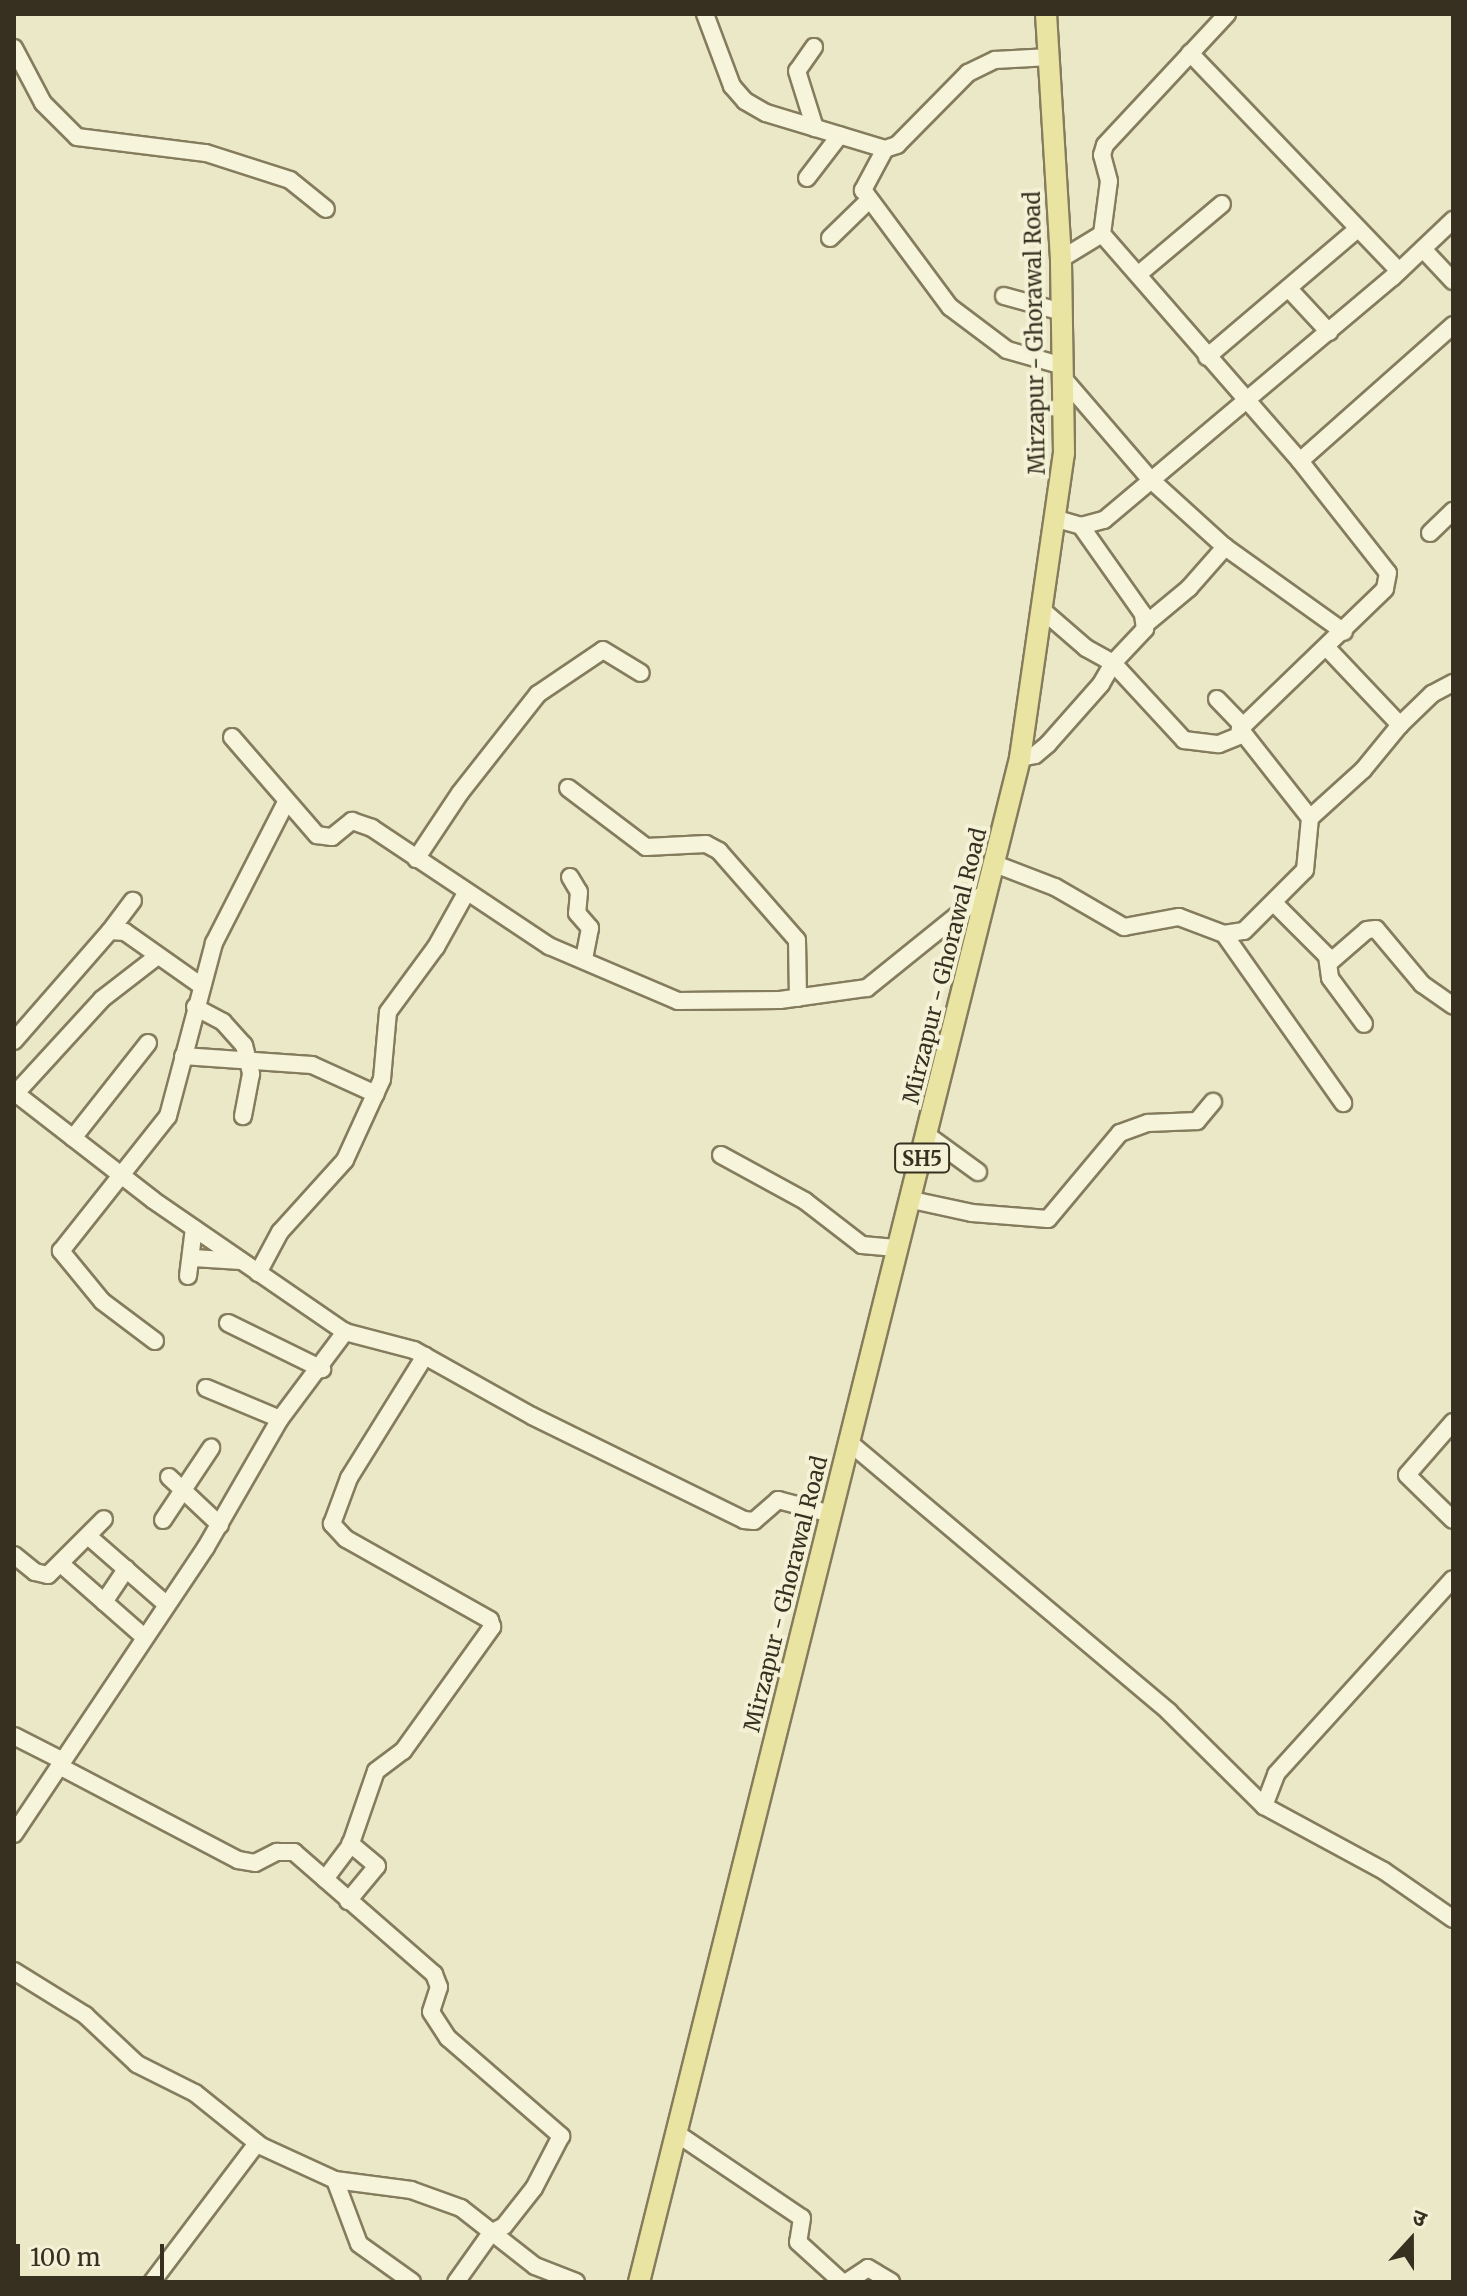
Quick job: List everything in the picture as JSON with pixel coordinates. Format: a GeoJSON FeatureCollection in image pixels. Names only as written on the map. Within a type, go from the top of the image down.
{"type":"FeatureCollection","features":[{"type":"Feature","properties":{"kind":"main road","name":"Mirzapur - Ghorawal Road"},"geometry":{"type":"LineString","coordinates":[[639,2282],[679,2135],[1020,758],[1057,519],[1064,453],[1061,259],[1046,14]]}},
{"type":"Feature","properties":{"kind":"street"},"geometry":{"type":"LineString","coordinates":[[705,14],[732,86],[745,101],[815,128],[885,149],[897,145],[968,73],[995,60],[1050,57]]}},
{"type":"Feature","properties":{"kind":"street"},"geometry":{"type":"LineString","coordinates":[[1102,234],[1109,181],[1102,150],[1227,14]]}},
{"type":"Feature","properties":{"kind":"street"},"geometry":{"type":"LineString","coordinates":[[814,47],[797,71],[815,128]]}},
{"type":"Feature","properties":{"kind":"street"},"geometry":{"type":"LineString","coordinates":[[14,48],[43,103],[77,137],[206,153],[290,180],[326,209]]}},
{"type":"Feature","properties":{"kind":"street"},"geometry":{"type":"LineString","coordinates":[[1190,53],[1356,230],[1399,271]]}},
{"type":"Feature","properties":{"kind":"street"},"geometry":{"type":"LineString","coordinates":[[807,178],[840,135]]}},
{"type":"Feature","properties":{"kind":"street"},"geometry":{"type":"LineString","coordinates":[[885,149],[863,184],[868,201],[972,329],[1007,350],[1063,372],[1150,479],[1225,547],[1344,632]]}},
{"type":"Feature","properties":{"kind":"street"},"geometry":{"type":"LineString","coordinates":[[830,238],[868,201]]}},
{"type":"Feature","properties":{"kind":"street"},"geometry":{"type":"LineString","coordinates":[[1140,273],[1222,204]]}},
{"type":"Feature","properties":{"kind":"street"},"geometry":{"type":"LineString","coordinates":[[1057,519],[1081,526],[1104,520],[1329,332],[1453,220]]}},
{"type":"Feature","properties":{"kind":"street"},"geometry":{"type":"LineString","coordinates":[[1207,357],[1356,230]]}},
{"type":"Feature","properties":{"kind":"street"},"geometry":{"type":"LineString","coordinates":[[1061,259],[1102,234]]}},
{"type":"Feature","properties":{"kind":"street"},"geometry":{"type":"LineString","coordinates":[[1041,609],[1086,648],[1113,663],[1184,740],[1219,744],[1241,730],[1328,649],[1385,589],[1388,573],[1300,461],[1207,357],[1140,273],[1102,234]]}},
{"type":"Feature","properties":{"kind":"street"},"geometry":{"type":"LineString","coordinates":[[1423,249],[1453,281]]}},
{"type":"Feature","properties":{"kind":"street"},"geometry":{"type":"LineString","coordinates":[[1289,289],[1329,332]]}},
{"type":"Feature","properties":{"kind":"street"},"geometry":{"type":"LineString","coordinates":[[1004,296],[1062,312]]}},
{"type":"Feature","properties":{"kind":"street"},"geometry":{"type":"LineString","coordinates":[[1300,461],[1453,325]]}},
{"type":"Feature","properties":{"kind":"street"},"geometry":{"type":"LineString","coordinates":[[1430,533],[1453,511]]}},
{"type":"Feature","properties":{"kind":"street"},"geometry":{"type":"LineString","coordinates":[[1081,526],[1147,623]]}},
{"type":"Feature","properties":{"kind":"street"},"geometry":{"type":"LineString","coordinates":[[1020,758],[1035,755],[1048,744],[1147,623],[1189,588],[1225,547]]}},
{"type":"Feature","properties":{"kind":"street"},"geometry":{"type":"LineString","coordinates":[[1328,649],[1400,725]]}},
{"type":"Feature","properties":{"kind":"street"},"geometry":{"type":"LineString","coordinates":[[416,859],[460,793],[538,694],[603,650],[641,673]]}},
{"type":"Feature","properties":{"kind":"street"},"geometry":{"type":"LineString","coordinates":[[995,864],[1055,887],[1124,927],[1179,917],[1224,934],[1244,931],[1275,904],[1308,863],[1304,837],[1310,818],[1363,770],[1400,725],[1432,694],[1453,683]]}},
{"type":"Feature","properties":{"kind":"street"},"geometry":{"type":"LineString","coordinates":[[1217,699],[1310,818]]}},
{"type":"Feature","properties":{"kind":"street"},"geometry":{"type":"LineString","coordinates":[[232,737],[285,804],[325,839],[352,821],[549,946],[678,1001],[798,998],[867,988],[987,891]]}},
{"type":"Feature","properties":{"kind":"street"},"geometry":{"type":"LineString","coordinates":[[568,788],[646,847],[706,844],[719,851],[797,940],[798,998]]}},
{"type":"Feature","properties":{"kind":"street"},"geometry":{"type":"LineString","coordinates":[[155,1341],[102,1301],[61,1255],[65,1242],[124,1177],[168,1116],[200,985],[228,909],[285,804]]}},
{"type":"Feature","properties":{"kind":"street"},"geometry":{"type":"LineString","coordinates":[[570,877],[579,892],[577,913],[590,928],[584,959]]}},
{"type":"Feature","properties":{"kind":"street"},"geometry":{"type":"LineString","coordinates":[[258,1273],[280,1232],[345,1160],[376,1094],[387,1059],[388,1012],[436,947],[466,893]]}},
{"type":"Feature","properties":{"kind":"street"},"geometry":{"type":"LineString","coordinates":[[14,1041],[133,901]]}},
{"type":"Feature","properties":{"kind":"street"},"geometry":{"type":"LineString","coordinates":[[1275,904],[1329,963],[1330,978],[1364,1024]]}},
{"type":"Feature","properties":{"kind":"street"},"geometry":{"type":"LineString","coordinates":[[1329,963],[1367,930],[1376,929],[1422,984],[1453,1006]]}},
{"type":"Feature","properties":{"kind":"street"},"geometry":{"type":"LineString","coordinates":[[110,931],[125,932],[155,958],[200,985]]}},
{"type":"Feature","properties":{"kind":"street"},"geometry":{"type":"LineString","coordinates":[[1224,934],[1343,1103]]}},
{"type":"Feature","properties":{"kind":"street"},"geometry":{"type":"LineString","coordinates":[[155,958],[102,999],[15,1092],[194,1228],[345,1332],[425,1356],[532,1416],[744,1520],[754,1521],[778,1500],[831,1514]]}},
{"type":"Feature","properties":{"kind":"street"},"geometry":{"type":"LineString","coordinates":[[195,1007],[236,1032],[248,1057],[251,1074],[243,1116]]}},
{"type":"Feature","properties":{"kind":"street"},"geometry":{"type":"LineString","coordinates":[[73,1138],[148,1043]]}},
{"type":"Feature","properties":{"kind":"street"},"geometry":{"type":"LineString","coordinates":[[183,1056],[248,1057],[312,1065],[376,1094]]}},
{"type":"Feature","properties":{"kind":"street"},"geometry":{"type":"LineString","coordinates":[[912,1200],[972,1213],[1048,1219],[1120,1133],[1148,1123],[1197,1121],[1213,1102]]}},
{"type":"Feature","properties":{"kind":"street"},"geometry":{"type":"LineString","coordinates":[[927,1135],[978,1172]]}},
{"type":"Feature","properties":{"kind":"street"},"geometry":{"type":"LineString","coordinates":[[721,1155],[805,1201],[862,1245],[899,1248]]}},
{"type":"Feature","properties":{"kind":"street"},"geometry":{"type":"LineString","coordinates":[[188,1276],[193,1258],[194,1228]]}},
{"type":"Feature","properties":{"kind":"street"},"geometry":{"type":"LineString","coordinates":[[193,1258],[241,1261]]}},
{"type":"Feature","properties":{"kind":"street"},"geometry":{"type":"LineString","coordinates":[[228,1323],[322,1369]]}},
{"type":"Feature","properties":{"kind":"street"},"geometry":{"type":"LineString","coordinates":[[14,1834],[220,1525],[280,1419],[322,1369],[345,1332]]}},
{"type":"Feature","properties":{"kind":"street"},"geometry":{"type":"LineString","coordinates":[[325,1879],[350,1843],[376,1771],[403,1751],[493,1624],[417,1575],[346,1539],[332,1524],[349,1478],[425,1356]]}},
{"type":"Feature","properties":{"kind":"street"},"geometry":{"type":"LineString","coordinates":[[206,1388],[280,1419]]}},
{"type":"Feature","properties":{"kind":"street"},"geometry":{"type":"LineString","coordinates":[[1453,1422],[1407,1475],[1453,1520]]}},
{"type":"Feature","properties":{"kind":"street"},"geometry":{"type":"LineString","coordinates":[[850,1443],[1169,1712],[1264,1806],[1384,1871],[1453,1919]]}},
{"type":"Feature","properties":{"kind":"street"},"geometry":{"type":"LineString","coordinates":[[163,1520],[211,1448]]}},
{"type":"Feature","properties":{"kind":"street"},"geometry":{"type":"LineString","coordinates":[[169,1477],[220,1525]]}},
{"type":"Feature","properties":{"kind":"street"},"geometry":{"type":"LineString","coordinates":[[15,1558],[42,1575],[61,1564],[104,1519]]}},
{"type":"Feature","properties":{"kind":"street"},"geometry":{"type":"LineString","coordinates":[[88,1536],[166,1604]]}},
{"type":"Feature","properties":{"kind":"street"},"geometry":{"type":"LineString","coordinates":[[61,1564],[144,1637]]}},
{"type":"Feature","properties":{"kind":"street"},"geometry":{"type":"LineString","coordinates":[[104,1602],[126,1569]]}},
{"type":"Feature","properties":{"kind":"street"},"geometry":{"type":"LineString","coordinates":[[1264,1806],[1276,1774],[1453,1579]]}},
{"type":"Feature","properties":{"kind":"street"},"geometry":{"type":"LineString","coordinates":[[14,1736],[238,1860],[255,1863],[289,1851],[434,1974],[439,1987],[431,2012],[448,2038],[561,2136],[534,2188],[504,2226],[491,2233],[456,2282]]}},
{"type":"Feature","properties":{"kind":"street"},"geometry":{"type":"LineString","coordinates":[[348,1901],[377,1866],[350,1843]]}},
{"type":"Feature","properties":{"kind":"street"},"geometry":{"type":"LineString","coordinates":[[14,1971],[85,2015],[137,2064],[195,2093],[257,2143],[335,2180],[429,2195],[461,2208],[535,2266],[576,2282]]}},
{"type":"Feature","properties":{"kind":"street"},"geometry":{"type":"LineString","coordinates":[[679,2135],[802,2218],[798,2242],[844,2282],[868,2268],[891,2282]]}},
{"type":"Feature","properties":{"kind":"street"},"geometry":{"type":"LineString","coordinates":[[152,2282],[257,2143]]}},
{"type":"Feature","properties":{"kind":"street"},"geometry":{"type":"LineString","coordinates":[[335,2180],[359,2244],[412,2282]]}}]}
